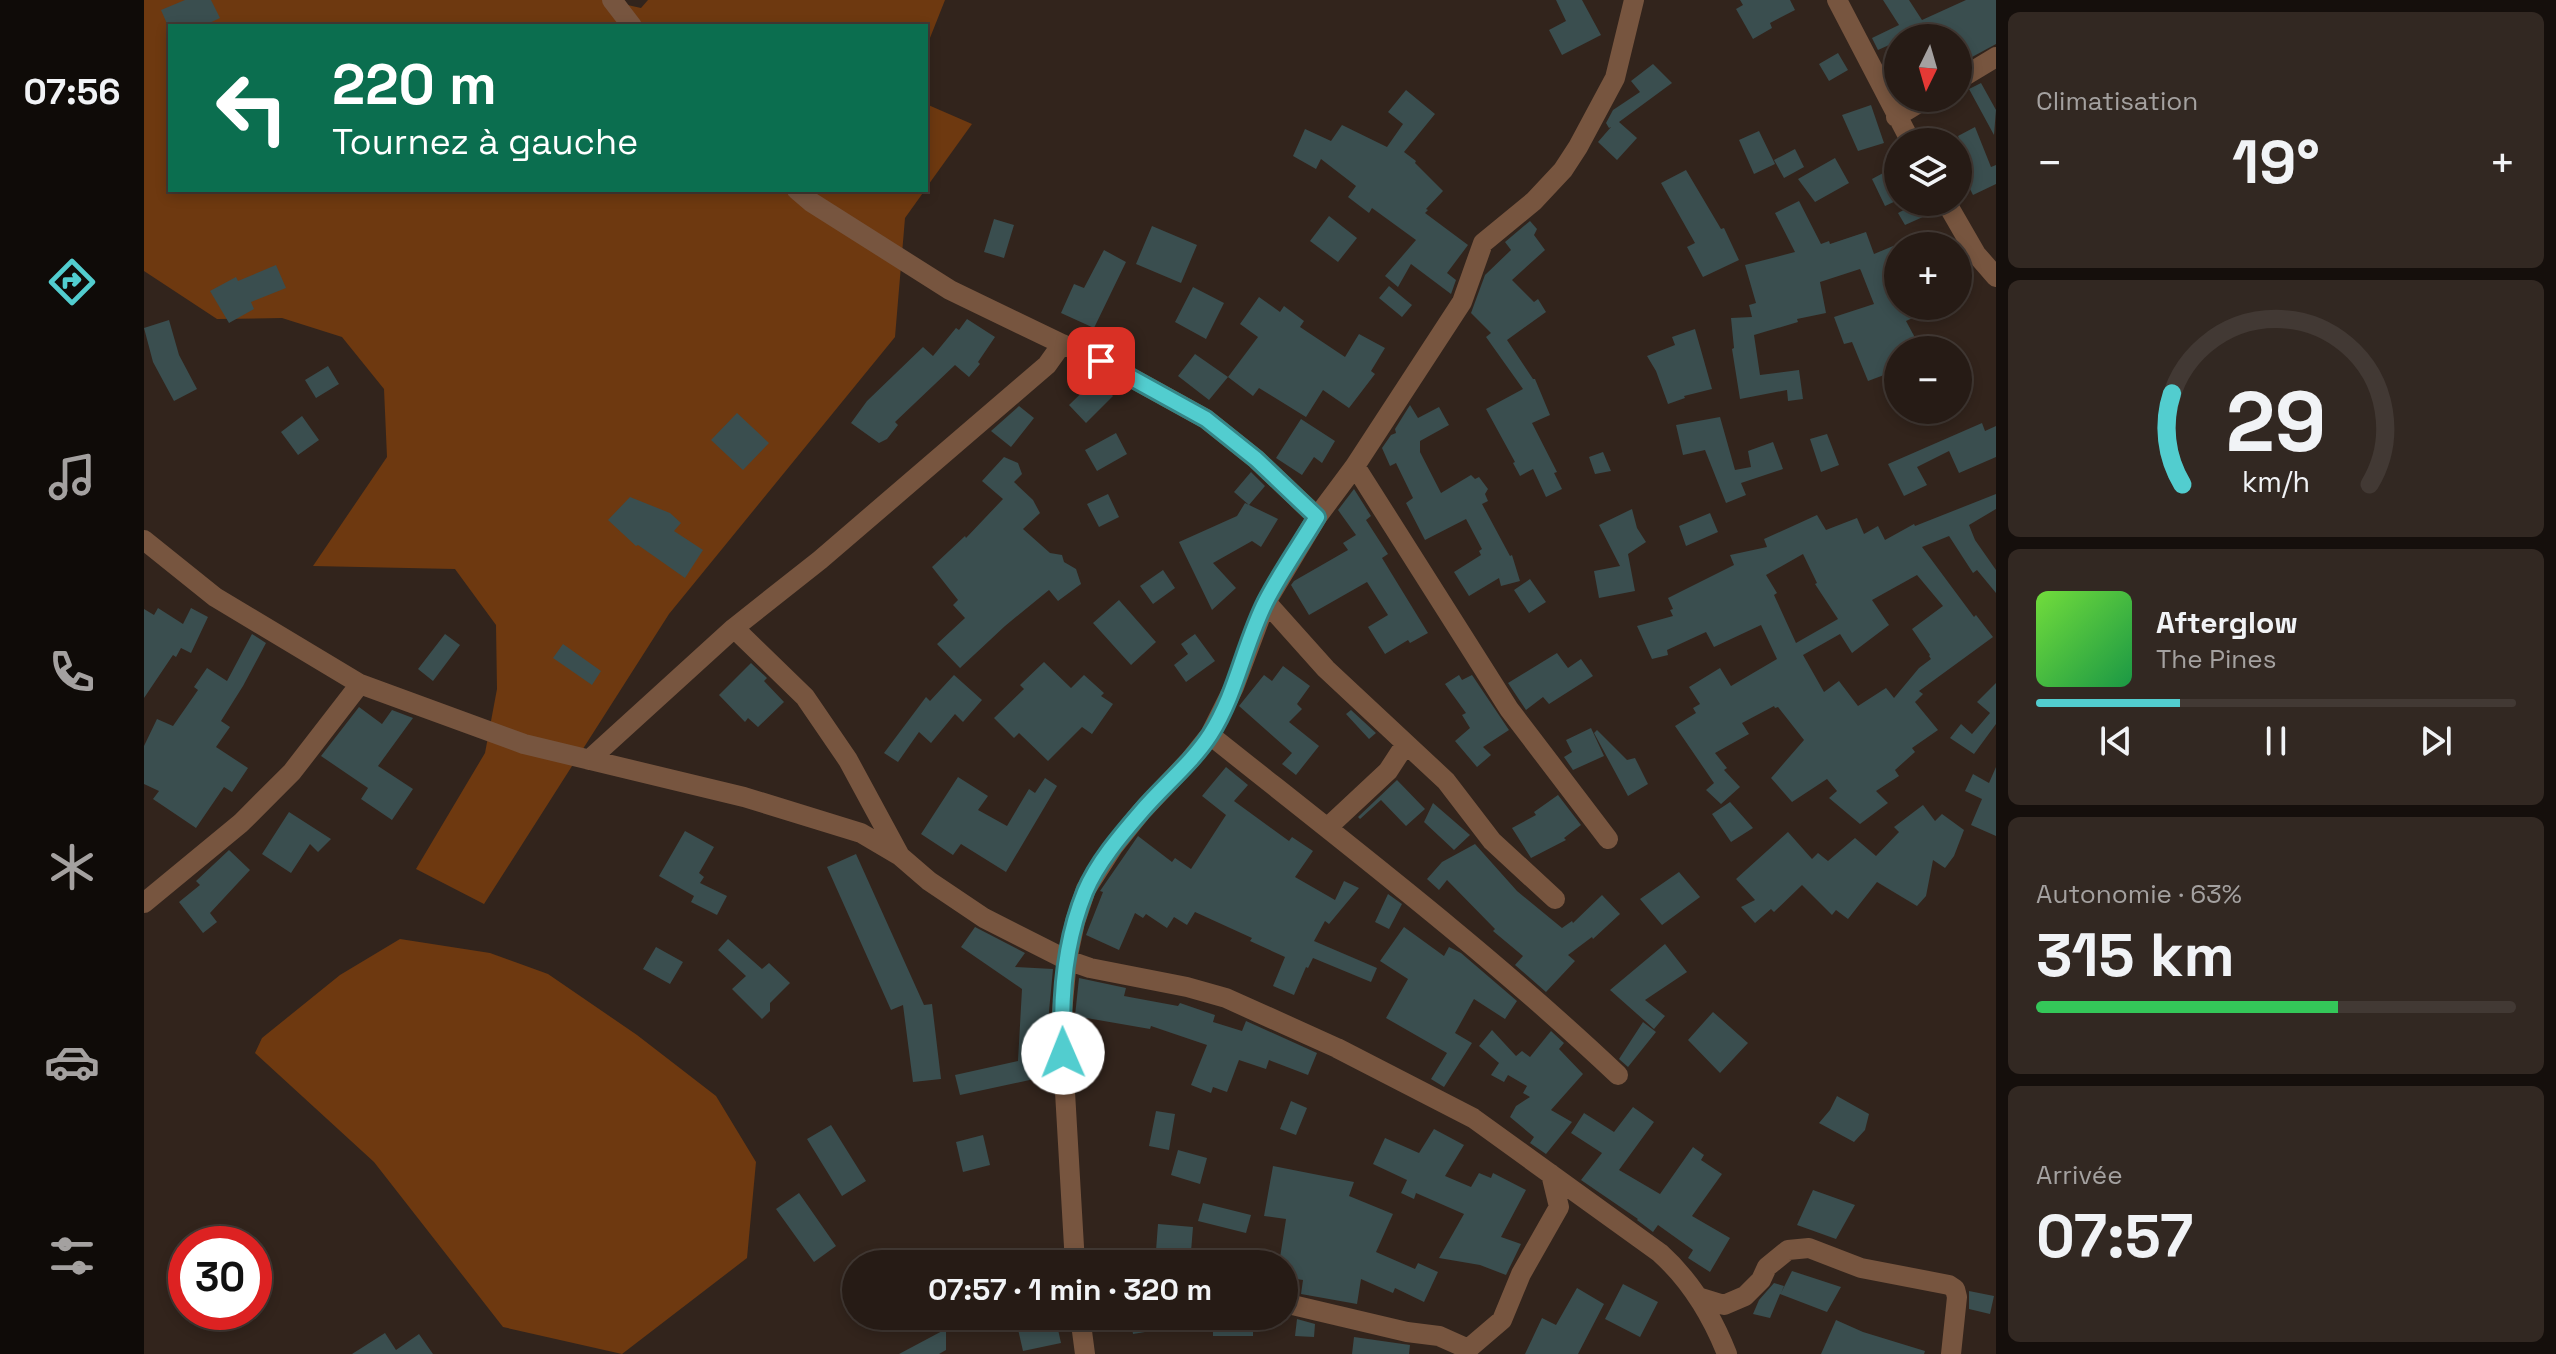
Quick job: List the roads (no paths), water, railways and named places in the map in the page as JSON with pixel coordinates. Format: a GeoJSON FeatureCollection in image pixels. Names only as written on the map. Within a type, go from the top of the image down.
{"type":"FeatureCollection","features":[{"type":"Feature","properties":{"kind":"street"},"geometry":{"type":"LineString","coordinates":[[612,0],[630,24]]}},
{"type":"Feature","properties":{"kind":"street"},"geometry":{"type":"LineString","coordinates":[[1074,1250],[1061,1023],[1067,960],[1086,889],[1113,847],[1141,812],[1210,735],[1234,687],[1266,602],[1317,517],[1355,466],[1462,302],[1483,243],[1534,201],[1563,170],[1578,147],[1615,78],[1634,0]]}},
{"type":"Feature","properties":{"kind":"street"},"geometry":{"type":"LineString","coordinates":[[1837,0],[1903,128]]}},
{"type":"Feature","properties":{"kind":"street"},"geometry":{"type":"LineString","coordinates":[[1972,72],[1996,57]]}},
{"type":"Feature","properties":{"kind":"street"},"geometry":{"type":"LineString","coordinates":[[1896,117],[1904,112]]}},
{"type":"Feature","properties":{"kind":"street"},"geometry":{"type":"LineString","coordinates":[[799,192],[950,290],[1101,361],[1206,419],[1256,459],[1317,517]]}},
{"type":"Feature","properties":{"kind":"street"},"geometry":{"type":"LineString","coordinates":[[1954,216],[1976,254],[1996,277]]}},
{"type":"Feature","properties":{"kind":"street"},"geometry":{"type":"LineString","coordinates":[[589,760],[734,628],[820,560],[1047,365],[1062,344]]}},
{"type":"Feature","properties":{"kind":"street"},"geometry":{"type":"LineString","coordinates":[[1047,365],[1101,361]]}},
{"type":"Feature","properties":{"kind":"street"},"geometry":{"type":"LineString","coordinates":[[1355,466],[1509,709],[1608,839]]}},
{"type":"Feature","properties":{"kind":"street"},"geometry":{"type":"LineString","coordinates":[[144,540],[215,597],[360,684],[524,744],[744,797],[861,833],[900,856],[929,881],[984,918],[1067,960],[1090,968],[1226,998],[1337,1048],[1473,1118],[1660,1253],[1678,1269],[1698,1297],[1727,1354]]}},
{"type":"Feature","properties":{"kind":"street"},"geometry":{"type":"LineString","coordinates":[[1266,602],[1326,669],[1446,781],[1492,841],[1555,899]]}},
{"type":"Feature","properties":{"kind":"street"},"geometry":{"type":"LineString","coordinates":[[734,628],[805,697],[848,760],[900,856]]}},
{"type":"Feature","properties":{"kind":"street"},"geometry":{"type":"LineString","coordinates":[[144,903],[251,813],[292,772],[360,684]]}},
{"type":"Feature","properties":{"kind":"street"},"geometry":{"type":"LineString","coordinates":[[1210,735],[1404,890],[1563,1024],[1618,1075]]}},
{"type":"Feature","properties":{"kind":"street"},"geometry":{"type":"LineString","coordinates":[[1327,828],[1388,771],[1405,745]]}},
{"type":"Feature","properties":{"kind":"street"},"geometry":{"type":"LineString","coordinates":[[1298,1306],[1407,1332],[1439,1336],[1468,1349],[1502,1320],[1521,1274],[1559,1207],[1551,1174]]}},
{"type":"Feature","properties":{"kind":"street"},"geometry":{"type":"LineString","coordinates":[[1698,1297],[1724,1305],[1745,1296],[1761,1280],[1767,1267],[1788,1250],[1809,1248],[1861,1268],[1949,1285],[1955,1289],[1957,1297],[1951,1354]]}},
{"type":"Feature","properties":{"kind":"street"},"geometry":{"type":"LineString","coordinates":[[1082,1330],[1085,1354]]}}]}
